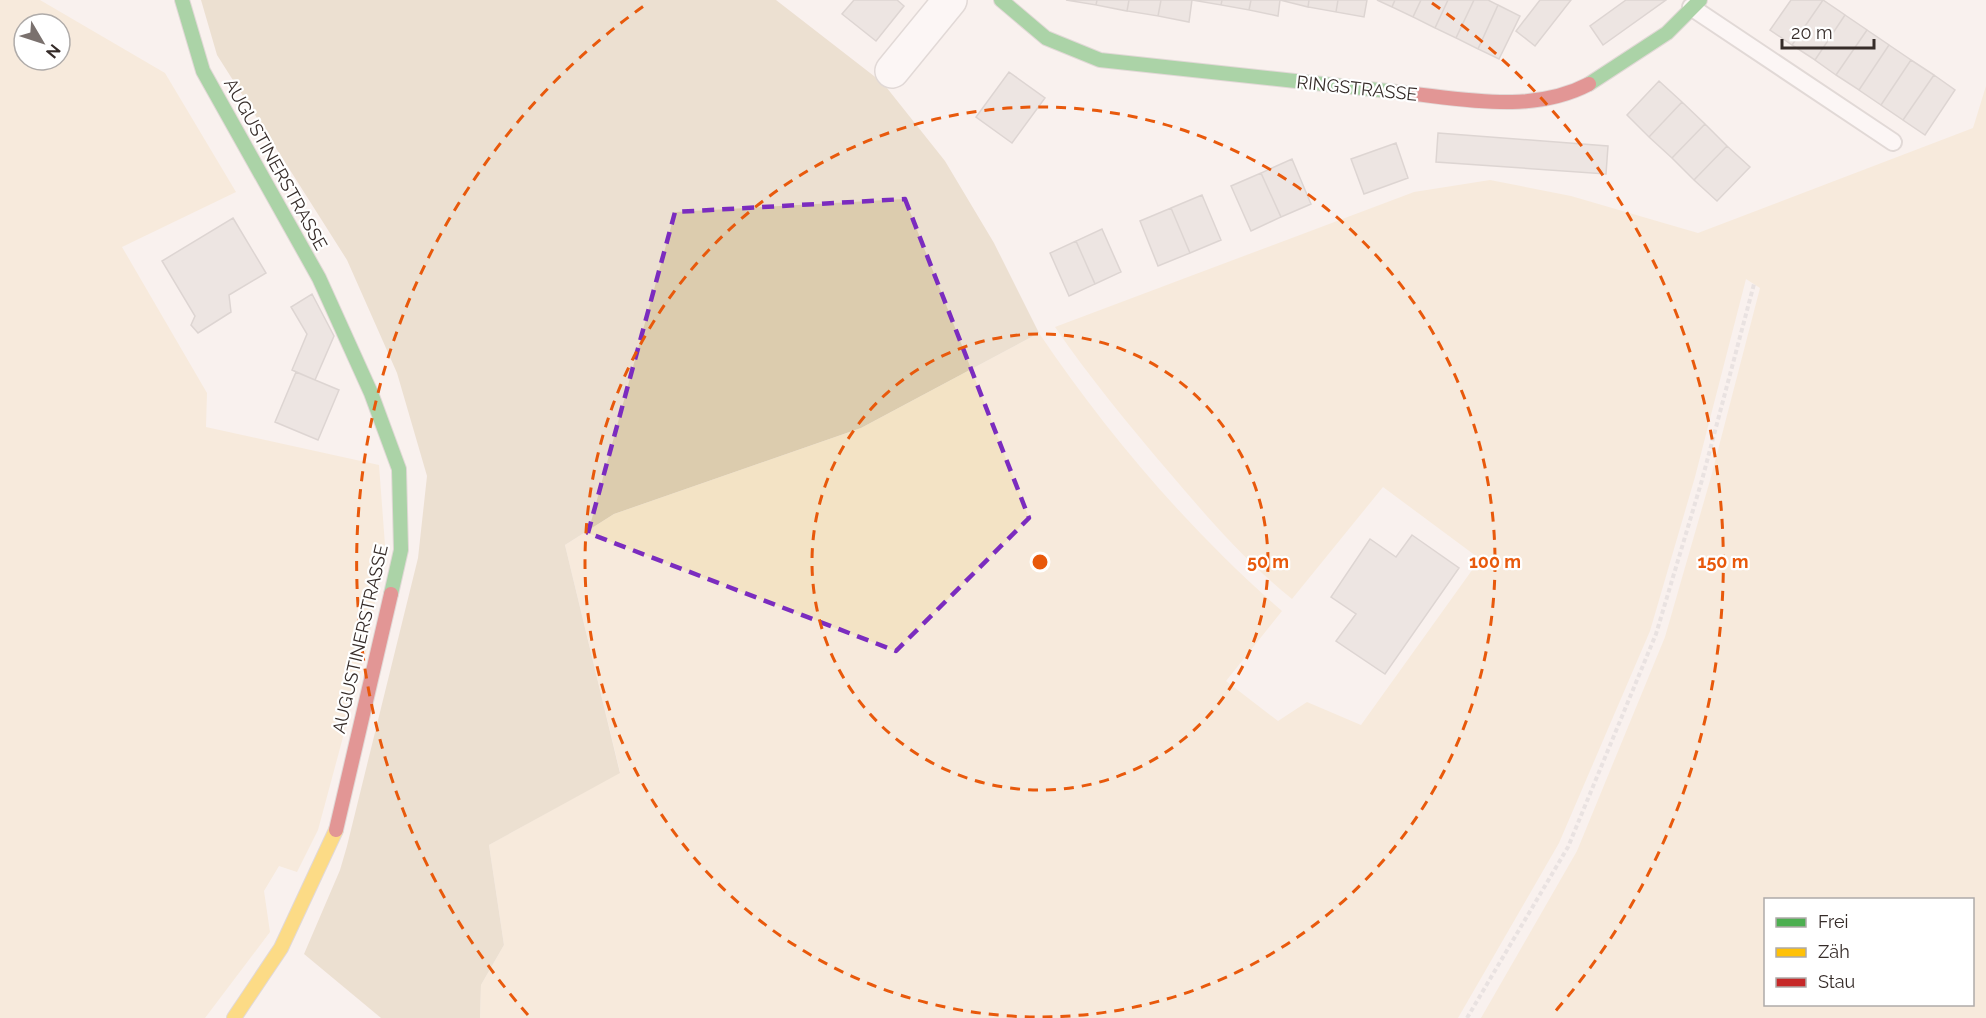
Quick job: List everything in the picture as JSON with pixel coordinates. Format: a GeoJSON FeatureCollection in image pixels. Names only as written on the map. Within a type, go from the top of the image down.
{"type":"FeatureCollection","features":[{"type":"Feature","properties":{"kind":"street","name":"AUGUSTINERSTRASSE"},"geometry":{"type":"LineString","coordinates":[[182,0],[203,71],[319,278],[371,393],[399,470],[401,550],[334,840],[281,948],[234,1018]]}},
{"type":"Feature","properties":{"kind":"street"},"geometry":{"type":"LineString","coordinates":[[892,71],[950,0]]}},
{"type":"Feature","properties":{"kind":"street","name":"RINGSTRASSE"},"geometry":{"type":"LineString","coordinates":[[1000,0],[1023,22],[1058,46],[1100,60],[1485,101],[1524,103],[1572,93],[1603,77],[1667,33],[1695,4]]}},
{"type":"Feature","properties":{"kind":"lane"},"geometry":{"type":"LineString","coordinates":[[1695,4],[1893,142]]}},
{"type":"Feature","properties":{"kind":"path"},"geometry":{"type":"LineString","coordinates":[[1467,1018],[1568,847],[1656,634],[1702,480],[1754,284]]}},
{"type":"Feature","properties":{"kind":"highlighted area"},"geometry":{"type":"Polygon","coordinates":[[[905,199],[1029,518],[896,651],[588,533],[675,212],[905,199]]]}},
{"type":"Feature","properties":{"kind":"shaded area"},"geometry":{"type":"Polygon","coordinates":[[[0,0],[40,0],[61,12],[12,12],[12,72],[72,72],[72,19],[165,73],[236,192],[122,247],[207,393],[206,427],[379,465],[385,545],[367,648],[318,830],[297,872],[279,866],[264,891],[270,932],[205,1018],[0,1018],[0,0]]]}},
{"type":"Feature","properties":{"kind":"shaded area"},"geometry":{"type":"Polygon","coordinates":[[[201,0],[776,0],[883,83],[945,161],[994,243],[1039,333],[861,428],[614,514],[565,545],[620,773],[489,845],[504,945],[481,985],[480,1018],[381,1018],[304,954],[340,870],[347,846],[418,558],[427,476],[397,373],[347,260],[217,55],[201,0]]]}},
{"type":"Feature","properties":{"kind":"shaded area"},"geometry":{"type":"Polygon","coordinates":[[[1986,86],[1986,1018],[1481,1018],[1577,851],[1665,637],[1711,477],[1760,288],[1746,279],[1695,477],[1650,631],[1559,843],[1458,1018],[480,1018],[481,985],[504,945],[489,845],[620,772],[565,545],[614,514],[861,428],[1039,333],[1093,408],[1152,480],[1215,548],[1282,611],[1226,681],[1278,721],[1307,702],[1361,725],[1480,559],[1383,487],[1292,599],[1242,554],[1198,505],[1110,400],[1055,327],[1414,192],[1490,180],[1571,196],[1698,233],[1973,128],[1986,86]]]}},
{"type":"Feature","properties":{"kind":"building"},"geometry":{"type":"Polygon","coordinates":[[[854,0],[897,0],[904,6],[876,41],[842,14],[854,0]]]}},
{"type":"Feature","properties":{"kind":"building"},"geometry":{"type":"Polygon","coordinates":[[[1066,0],[1097,0],[1096,5],[1066,0]]]}},
{"type":"Feature","properties":{"kind":"building"},"geometry":{"type":"Polygon","coordinates":[[[1097,0],[1129,0],[1127,11],[1096,5],[1097,0]]]}},
{"type":"Feature","properties":{"kind":"building"},"geometry":{"type":"Polygon","coordinates":[[[1129,0],[1161,0],[1158,16],[1127,11],[1129,0]]]}},
{"type":"Feature","properties":{"kind":"building"},"geometry":{"type":"Polygon","coordinates":[[[1161,0],[1192,0],[1189,22],[1158,16],[1161,0]]]}},
{"type":"Feature","properties":{"kind":"building"},"geometry":{"type":"Polygon","coordinates":[[[1192,0],[1222,0],[1221,5],[1192,0]]]}},
{"type":"Feature","properties":{"kind":"building"},"geometry":{"type":"Polygon","coordinates":[[[1222,0],[1251,0],[1249,10],[1221,5],[1222,0]]]}},
{"type":"Feature","properties":{"kind":"building"},"geometry":{"type":"Polygon","coordinates":[[[1251,0],[1280,0],[1278,16],[1249,10],[1251,0]]]}},
{"type":"Feature","properties":{"kind":"building"},"geometry":{"type":"Polygon","coordinates":[[[1280,0],[1309,0],[1308,7],[1280,0]]]}},
{"type":"Feature","properties":{"kind":"building"},"geometry":{"type":"Polygon","coordinates":[[[1309,0],[1338,0],[1336,12],[1308,7],[1309,0]]]}},
{"type":"Feature","properties":{"kind":"building"},"geometry":{"type":"Polygon","coordinates":[[[1338,0],[1367,0],[1364,17],[1336,12],[1338,0]]]}},
{"type":"Feature","properties":{"kind":"building"},"geometry":{"type":"Polygon","coordinates":[[[1377,0],[1395,0],[1392,7],[1377,0]]]}},
{"type":"Feature","properties":{"kind":"building"},"geometry":{"type":"Polygon","coordinates":[[[1395,0],[1421,0],[1413,17],[1392,7],[1395,0]]]}},
{"type":"Feature","properties":{"kind":"building"},"geometry":{"type":"Polygon","coordinates":[[[1421,0],[1448,0],[1435,28],[1413,17],[1421,0]]]}},
{"type":"Feature","properties":{"kind":"building"},"geometry":{"type":"Polygon","coordinates":[[[1448,0],[1474,0],[1456,38],[1435,28],[1448,0]]]}},
{"type":"Feature","properties":{"kind":"building"},"geometry":{"type":"Polygon","coordinates":[[[1474,0],[1488,0],[1498,5],[1478,49],[1456,38],[1474,0]]]}},
{"type":"Feature","properties":{"kind":"building"},"geometry":{"type":"Polygon","coordinates":[[[1540,0],[1571,0],[1535,46],[1516,31],[1540,0]]]}},
{"type":"Feature","properties":{"kind":"building"},"geometry":{"type":"Polygon","coordinates":[[[1626,0],[1666,0],[1603,45],[1590,26],[1626,0]]]}},
{"type":"Feature","properties":{"kind":"building"},"geometry":{"type":"Polygon","coordinates":[[[1791,0],[1823,0],[1792,45],[1770,30],[1791,0]]]}},
{"type":"Feature","properties":{"kind":"building"},"geometry":{"type":"Polygon","coordinates":[[[1823,0],[1845,15],[1815,60],[1792,45],[1823,0]]]}},
{"type":"Feature","properties":{"kind":"building"},"geometry":{"type":"Polygon","coordinates":[[[1498,5],[1520,16],[1499,59],[1478,49],[1498,5]]]}},
{"type":"Feature","properties":{"kind":"building"},"geometry":{"type":"Polygon","coordinates":[[[1845,15],[1867,30],[1836,75],[1815,60],[1845,15]]]}},
{"type":"Feature","properties":{"kind":"building"},"geometry":{"type":"Polygon","coordinates":[[[1867,30],[1889,45],[1859,90],[1836,75],[1867,30]]]}},
{"type":"Feature","properties":{"kind":"building"},"geometry":{"type":"Polygon","coordinates":[[[1889,45],[1911,60],[1881,105],[1859,90],[1889,45]]]}},
{"type":"Feature","properties":{"kind":"building"},"geometry":{"type":"Polygon","coordinates":[[[1911,60],[1934,75],[1903,120],[1881,105],[1911,60]]]}},
{"type":"Feature","properties":{"kind":"building"},"geometry":{"type":"Polygon","coordinates":[[[1009,72],[1045,98],[1012,143],[976,117],[1009,72]]]}},
{"type":"Feature","properties":{"kind":"building"},"geometry":{"type":"Polygon","coordinates":[[[1934,75],[1955,90],[1925,135],[1903,120],[1934,75]]]}},
{"type":"Feature","properties":{"kind":"building"},"geometry":{"type":"Polygon","coordinates":[[[1659,81],[1682,102],[1649,137],[1627,115],[1659,81]]]}},
{"type":"Feature","properties":{"kind":"building"},"geometry":{"type":"Polygon","coordinates":[[[1682,102],[1705,124],[1672,158],[1649,137],[1682,102]]]}},
{"type":"Feature","properties":{"kind":"building"},"geometry":{"type":"Polygon","coordinates":[[[1705,124],[1727,146],[1694,180],[1672,158],[1705,124]]]}},
{"type":"Feature","properties":{"kind":"building"},"geometry":{"type":"Polygon","coordinates":[[[1438,133],[1608,146],[1606,174],[1436,162],[1438,133]]]}},
{"type":"Feature","properties":{"kind":"building"},"geometry":{"type":"Polygon","coordinates":[[[1396,143],[1408,178],[1364,194],[1351,159],[1396,143]]]}},
{"type":"Feature","properties":{"kind":"building"},"geometry":{"type":"Polygon","coordinates":[[[1727,146],[1750,167],[1717,201],[1694,180],[1727,146]]]}},
{"type":"Feature","properties":{"kind":"building"},"geometry":{"type":"Polygon","coordinates":[[[1292,159],[1311,204],[1281,217],[1261,173],[1292,159]]]}},
{"type":"Feature","properties":{"kind":"building"},"geometry":{"type":"Polygon","coordinates":[[[1261,173],[1281,217],[1251,231],[1231,186],[1261,173]]]}},
{"type":"Feature","properties":{"kind":"building"},"geometry":{"type":"Polygon","coordinates":[[[1202,195],[1221,240],[1190,253],[1171,208],[1202,195]]]}},
{"type":"Feature","properties":{"kind":"building"},"geometry":{"type":"Polygon","coordinates":[[[1171,208],[1190,253],[1158,266],[1140,221],[1171,208]]]}},
{"type":"Feature","properties":{"kind":"building"},"geometry":{"type":"Polygon","coordinates":[[[233,218],[266,273],[229,295],[231,312],[198,333],[191,325],[195,316],[162,261],[233,218]]]}},
{"type":"Feature","properties":{"kind":"building"},"geometry":{"type":"Polygon","coordinates":[[[1102,229],[1121,272],[1095,284],[1076,241],[1102,229]]]}},
{"type":"Feature","properties":{"kind":"building"},"geometry":{"type":"Polygon","coordinates":[[[1076,241],[1095,284],[1069,296],[1050,253],[1076,241]]]}},
{"type":"Feature","properties":{"kind":"building"},"geometry":{"type":"Polygon","coordinates":[[[312,294],[334,336],[315,380],[292,370],[307,334],[291,307],[312,294]]]}},
{"type":"Feature","properties":{"kind":"building"},"geometry":{"type":"Polygon","coordinates":[[[296,372],[339,390],[318,440],[275,422],[296,372]]]}},
{"type":"Feature","properties":{"kind":"building"},"geometry":{"type":"Polygon","coordinates":[[[1412,535],[1459,568],[1385,674],[1336,641],[1356,614],[1331,597],[1370,539],[1396,557],[1412,535]]]}},
{"type":"Feature","properties":{"kind":"traffic: fast"},"geometry":{"type":"LineString","coordinates":[[182,0],[203,71],[319,278],[371,393],[399,469],[401,550],[391,594]]}},
{"type":"Feature","properties":{"kind":"traffic: fast"},"geometry":{"type":"LineString","coordinates":[[1001,0],[1046,38],[1100,60],[1397,92]]}},
{"type":"Feature","properties":{"kind":"traffic: fast"},"geometry":{"type":"LineString","coordinates":[[1589,84],[1667,33],[1700,0]]}},
{"type":"Feature","properties":{"kind":"traffic: slow"},"geometry":{"type":"LineString","coordinates":[[234,1018],[281,948],[336,830]]}},
{"type":"Feature","properties":{"kind":"traffic: jam"},"geometry":{"type":"LineString","coordinates":[[1397,92],[1494,102],[1519,102],[1543,99],[1589,84]]}},
{"type":"Feature","properties":{"kind":"traffic: jam"},"geometry":{"type":"LineString","coordinates":[[336,830],[391,594]]}}]}
